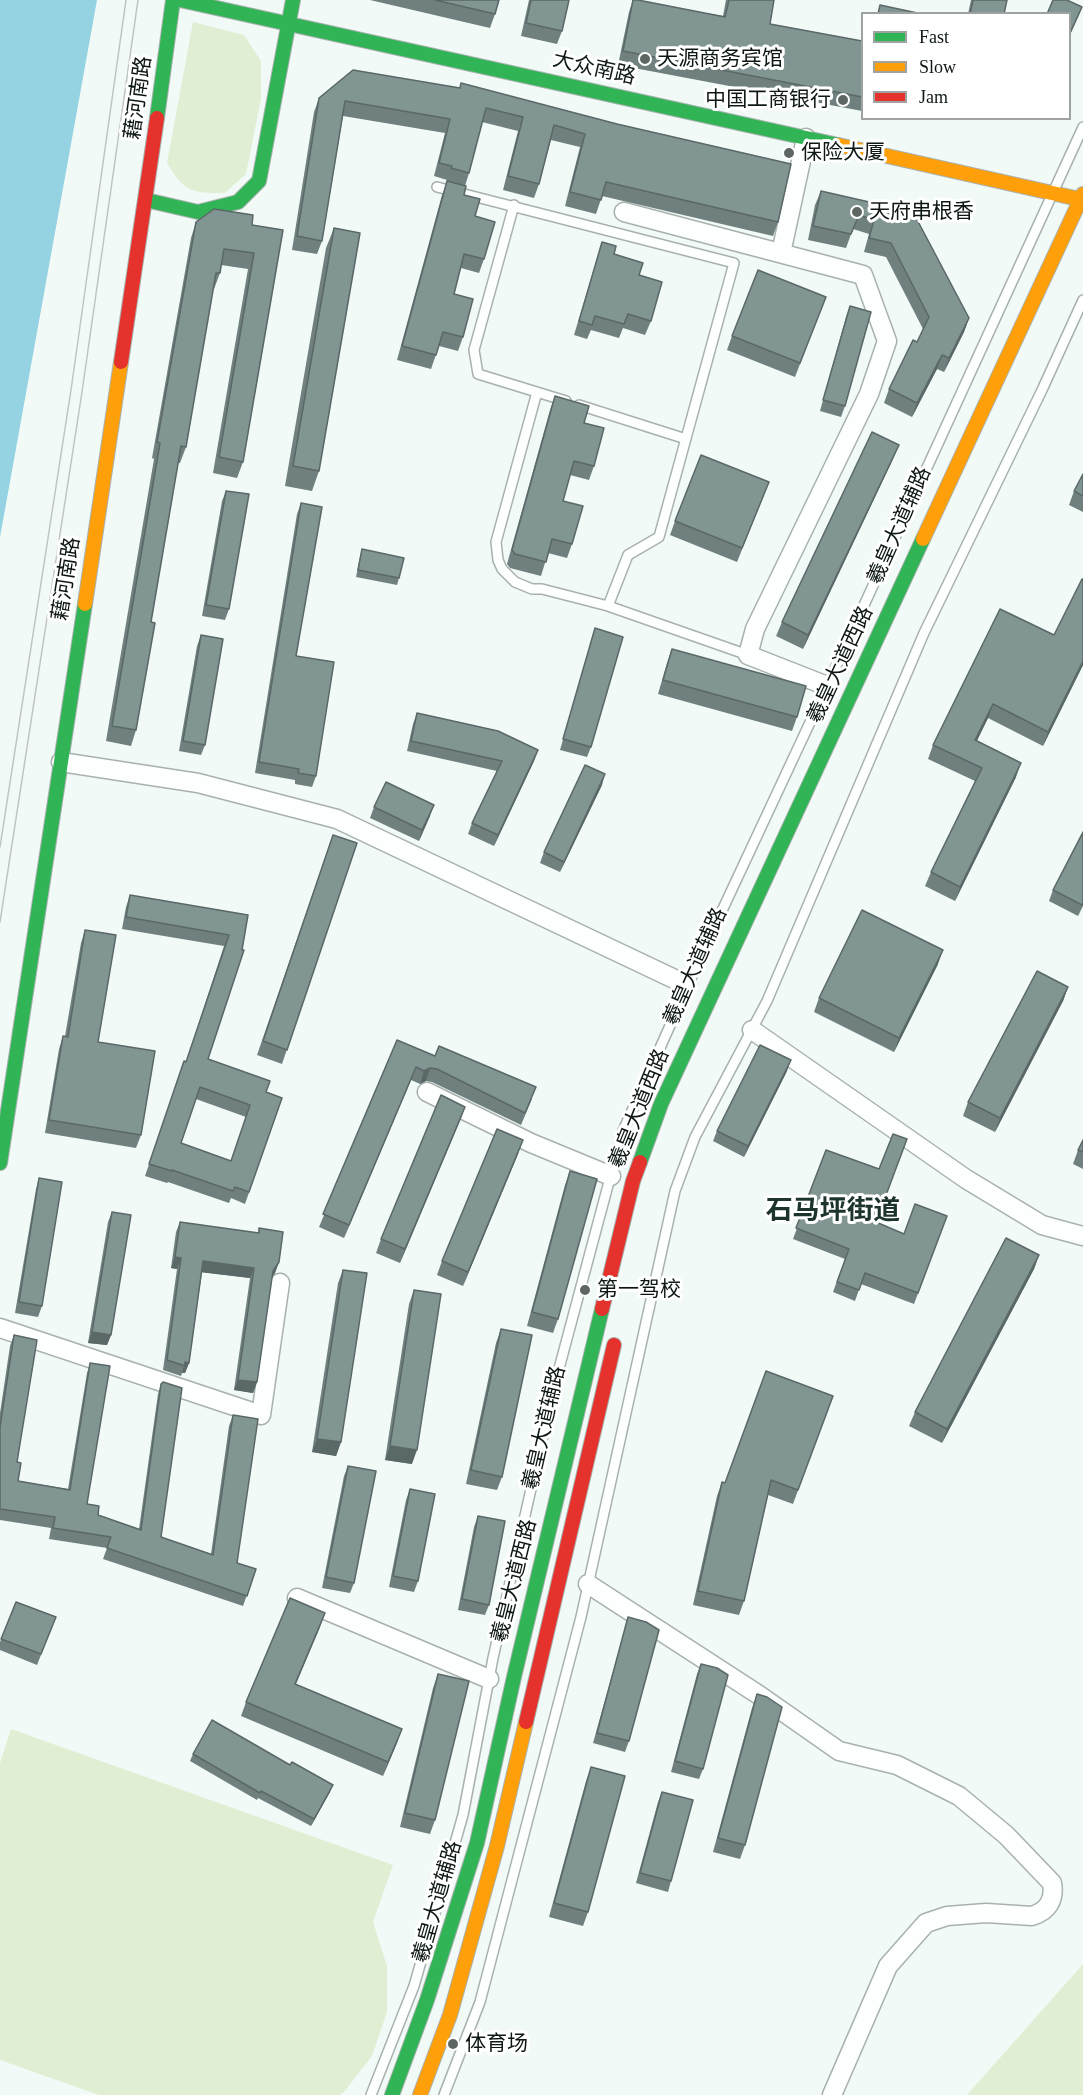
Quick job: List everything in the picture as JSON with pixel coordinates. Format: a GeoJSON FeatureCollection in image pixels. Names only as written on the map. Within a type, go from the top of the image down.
{"type":"FeatureCollection","features":[{"type":"Feature","properties":{"kind":"main road","name":"藉河南路"},"geometry":{"type":"LineString","coordinates":[[0,1163],[146,200],[173,0]]}},
{"type":"Feature","properties":{"kind":"main road"},"geometry":{"type":"LineString","coordinates":[[180,0],[273,19]]}},
{"type":"Feature","properties":{"kind":"main road"},"geometry":{"type":"LineString","coordinates":[[216,0],[273,19]]}},
{"type":"Feature","properties":{"kind":"main road"},"geometry":{"type":"LineString","coordinates":[[146,200],[198,212],[238,202],[259,180],[293,0]]}},
{"type":"Feature","properties":{"kind":"main road","name":"大众南路"},"geometry":{"type":"LineString","coordinates":[[273,19],[1082,198]]}},
{"type":"Feature","properties":{"kind":"main road","name":"羲皇大道西路"},"geometry":{"type":"LineString","coordinates":[[392,2095],[427,2000],[477,1843],[633,1181],[657,1115],[1082,198]]}},
{"type":"Feature","properties":{"kind":"main road","name":"羲皇大道西路"},"geometry":{"type":"LineString","coordinates":[[420,2095],[450,2015],[497,1846],[616,1335]]}},
{"type":"Feature","properties":{"kind":"street"},"geometry":{"type":"LineString","coordinates":[[781,253],[806,138]]}},
{"type":"Feature","properties":{"kind":"street"},"geometry":{"type":"LineString","coordinates":[[624,212],[863,275],[886,341],[869,394],[755,629],[748,655],[827,686]]}},
{"type":"Feature","properties":{"kind":"street"},"geometry":{"type":"LineString","coordinates":[[61,762],[198,783],[337,819],[687,985]]}},
{"type":"Feature","properties":{"kind":"street"},"geometry":{"type":"LineString","coordinates":[[752,1030],[966,1179],[1042,1225],[1083,1236]]}},
{"type":"Feature","properties":{"kind":"street"},"geometry":{"type":"LineString","coordinates":[[427,1092],[531,1143],[611,1176]]}},
{"type":"Feature","properties":{"kind":"street"},"geometry":{"type":"LineString","coordinates":[[0,1328],[261,1415],[280,1283]]}},
{"type":"Feature","properties":{"kind":"street"},"geometry":{"type":"LineString","coordinates":[[588,1584],[759,1695],[839,1751],[897,1765],[959,1796],[1006,1835],[1052,1883],[1050,1904],[1039,1914],[1032,1916],[986,1913],[947,1916],[926,1923],[888,1966],[832,2095]]}},
{"type":"Feature","properties":{"kind":"street"},"geometry":{"type":"LineString","coordinates":[[297,1598],[489,1678]]}},
{"type":"Feature","properties":{"kind":"lane","name":"羲皇大道辅路"},"geometry":{"type":"LineString","coordinates":[[371,2095],[414,1986],[463,1815],[489,1678],[553,1391],[622,1133],[687,985],[1083,128]]}},
{"type":"Feature","properties":{"kind":"lane"},"geometry":{"type":"LineString","coordinates":[[437,187],[734,263],[659,537],[628,555],[608,606]]}},
{"type":"Feature","properties":{"kind":"lane"},"geometry":{"type":"LineString","coordinates":[[514,206],[474,350],[478,374],[686,439]]}},
{"type":"Feature","properties":{"kind":"lane"},"geometry":{"type":"LineString","coordinates":[[444,2095],[480,2002],[588,1584],[675,1191],[695,1137],[767,1001],[924,633],[1083,300]]}},
{"type":"Feature","properties":{"kind":"lane"},"geometry":{"type":"LineString","coordinates":[[537,392],[496,542],[498,560],[507,576],[523,587],[542,589],[608,606],[748,655]]}},
{"type":"Feature","properties":{"kind":"green space"},"geometry":{"type":"Polygon","coordinates":[[[193,22],[244,35],[261,61],[261,99],[246,174],[225,193],[190,189],[179,180],[167,163],[193,22]]]}},
{"type":"Feature","properties":{"kind":"green space"},"geometry":{"type":"Polygon","coordinates":[[[11,1729],[393,1865],[373,1922],[387,1966],[387,2012],[372,2056],[344,2092],[340,2095],[99,2095],[0,2060],[0,1763],[11,1729]]]}},
{"type":"Feature","properties":{"kind":"green space"},"geometry":{"type":"Polygon","coordinates":[[[1083,1964],[1083,2095],[967,2095],[1083,1964]]]}},
{"type":"Feature","properties":{"kind":"water"},"geometry":{"type":"Polygon","coordinates":[[[0,0],[97,0],[0,537],[0,0]]]}},
{"type":"Feature","properties":{"kind":"building"},"geometry":{"type":"Polygon","coordinates":[[[435,0],[499,0],[495,14],[435,0]]]}},
{"type":"Feature","properties":{"kind":"building"},"geometry":{"type":"Polygon","coordinates":[[[531,0],[569,0],[562,31],[526,23],[531,0]]]}},
{"type":"Feature","properties":{"kind":"building"},"geometry":{"type":"Polygon","coordinates":[[[633,0],[725,17],[729,0],[774,0],[770,24],[861,41],[861,97],[623,51],[633,0]]]}},
{"type":"Feature","properties":{"kind":"building"},"geometry":{"type":"Polygon","coordinates":[[[973,0],[1007,0],[1004,12],[970,12],[973,0]]]}},
{"type":"Feature","properties":{"kind":"building"},"geometry":{"type":"Polygon","coordinates":[[[1053,0],[1067,0],[1082,7],[1071,31],[1071,12],[1048,12],[1053,0]]]}},
{"type":"Feature","properties":{"kind":"building"},"geometry":{"type":"Polygon","coordinates":[[[880,5],[913,12],[878,12],[880,5]]]}},
{"type":"Feature","properties":{"kind":"building"},"geometry":{"type":"Polygon","coordinates":[[[353,70],[460,88],[461,83],[617,124],[791,164],[778,222],[606,182],[601,200],[570,192],[585,134],[554,125],[539,184],[508,176],[523,117],[486,108],[469,173],[451,168],[452,166],[439,163],[450,119],[345,101],[322,241],[297,236],[319,98],[353,70]]]}},
{"type":"Feature","properties":{"kind":"building"},"geometry":{"type":"Polygon","coordinates":[[[447,181],[466,186],[464,195],[480,199],[475,216],[495,222],[484,259],[464,254],[454,294],[473,299],[463,337],[443,332],[436,355],[402,346],[447,181]]]}},
{"type":"Feature","properties":{"kind":"building"},"geometry":{"type":"Polygon","coordinates":[[[821,191],[913,212],[969,318],[949,358],[942,355],[917,403],[889,389],[913,340],[917,342],[929,317],[891,243],[869,238],[874,220],[859,215],[851,234],[813,226],[821,191]]]}},
{"type":"Feature","properties":{"kind":"building"},"geometry":{"type":"Polygon","coordinates":[[[214,209],[253,215],[252,225],[283,230],[243,462],[219,457],[254,253],[224,249],[220,273],[216,273],[186,447],[181,446],[151,622],[155,623],[136,730],[112,726],[160,443],[157,442],[196,222],[214,209]]]}},
{"type":"Feature","properties":{"kind":"building"},"geometry":{"type":"Polygon","coordinates":[[[334,228],[360,233],[319,471],[293,466],[334,228]]]}},
{"type":"Feature","properties":{"kind":"building"},"geometry":{"type":"Polygon","coordinates":[[[602,242],[616,246],[614,254],[643,263],[639,275],[662,282],[651,321],[628,314],[624,324],[595,316],[592,325],[579,321],[602,242]]]}},
{"type":"Feature","properties":{"kind":"building"},"geometry":{"type":"Polygon","coordinates":[[[758,270],[826,297],[800,363],[732,336],[758,270]]]}},
{"type":"Feature","properties":{"kind":"building"},"geometry":{"type":"Polygon","coordinates":[[[850,306],[871,312],[845,406],[823,400],[850,306]]]}},
{"type":"Feature","properties":{"kind":"building"},"geometry":{"type":"Polygon","coordinates":[[[555,396],[589,406],[584,423],[604,428],[594,466],[574,461],[563,501],[583,506],[572,544],[552,539],[546,562],[515,554],[512,550],[555,396]]]}},
{"type":"Feature","properties":{"kind":"building"},"geometry":{"type":"Polygon","coordinates":[[[872,432],[899,445],[808,635],[782,622],[872,432]]]}},
{"type":"Feature","properties":{"kind":"building"},"geometry":{"type":"Polygon","coordinates":[[[701,455],[769,482],[742,548],[675,521],[701,455]]]}},
{"type":"Feature","properties":{"kind":"building"},"geometry":{"type":"Polygon","coordinates":[[[1083,474],[1083,496],[1074,491],[1083,474]]]}},
{"type":"Feature","properties":{"kind":"building"},"geometry":{"type":"Polygon","coordinates":[[[226,491],[249,494],[229,609],[206,605],[226,491]]]}},
{"type":"Feature","properties":{"kind":"building"},"geometry":{"type":"Polygon","coordinates":[[[301,503],[322,507],[296,656],[334,662],[316,776],[298,773],[299,769],[259,762],[301,503]]]}},
{"type":"Feature","properties":{"kind":"building"},"geometry":{"type":"Polygon","coordinates":[[[362,549],[404,558],[399,578],[358,570],[362,549]]]}},
{"type":"Feature","properties":{"kind":"building"},"geometry":{"type":"Polygon","coordinates":[[[1082,579],[1083,661],[1048,732],[993,704],[975,740],[1021,763],[960,887],[931,872],[982,768],[933,745],[1000,609],[1054,635],[1082,579]]]}},
{"type":"Feature","properties":{"kind":"building"},"geometry":{"type":"Polygon","coordinates":[[[595,628],[623,637],[591,747],[563,739],[595,628]]]}},
{"type":"Feature","properties":{"kind":"building"},"geometry":{"type":"Polygon","coordinates":[[[201,635],[223,639],[205,745],[183,741],[201,635]]]}},
{"type":"Feature","properties":{"kind":"building"},"geometry":{"type":"Polygon","coordinates":[[[672,649],[806,686],[797,717],[663,680],[672,649]]]}},
{"type":"Feature","properties":{"kind":"building"},"geometry":{"type":"Polygon","coordinates":[[[417,713],[498,731],[538,750],[498,835],[472,823],[502,761],[411,741],[417,713]]]}},
{"type":"Feature","properties":{"kind":"building"},"geometry":{"type":"Polygon","coordinates":[[[585,765],[605,774],[564,862],[544,852],[585,765]]]}},
{"type":"Feature","properties":{"kind":"building"},"geometry":{"type":"Polygon","coordinates":[[[386,782],[434,805],[422,830],[374,807],[386,782]]]}},
{"type":"Feature","properties":{"kind":"building"},"geometry":{"type":"Polygon","coordinates":[[[1083,832],[1083,903],[1082,905],[1053,890],[1083,832]]]}},
{"type":"Feature","properties":{"kind":"building"},"geometry":{"type":"Polygon","coordinates":[[[333,835],[357,843],[287,1050],[263,1041],[333,835]]]}},
{"type":"Feature","properties":{"kind":"building"},"geometry":{"type":"Polygon","coordinates":[[[130,895],[248,915],[242,950],[244,950],[208,1059],[270,1081],[266,1092],[282,1098],[249,1192],[235,1187],[233,1191],[149,1164],[229,935],[126,917],[130,895]],[[200,1087],[181,1143],[231,1161],[250,1105],[200,1087]]]}},
{"type":"Feature","properties":{"kind":"building"},"geometry":{"type":"Polygon","coordinates":[[[862,910],[943,950],[899,1038],[819,998],[862,910]]]}},
{"type":"Feature","properties":{"kind":"building"},"geometry":{"type":"Polygon","coordinates":[[[85,930],[116,935],[98,1042],[155,1051],[141,1135],[49,1120],[63,1036],[68,1037],[85,930]]]}},
{"type":"Feature","properties":{"kind":"building"},"geometry":{"type":"Polygon","coordinates":[[[1037,971],[1068,987],[1000,1118],[968,1102],[1037,971]]]}},
{"type":"Feature","properties":{"kind":"building"},"geometry":{"type":"Polygon","coordinates":[[[397,1040],[435,1056],[439,1046],[536,1087],[525,1113],[437,1069],[430,1068],[424,1071],[416,1067],[349,1225],[323,1214],[397,1040]]]}},
{"type":"Feature","properties":{"kind":"building"},"geometry":{"type":"Polygon","coordinates":[[[760,1045],[791,1060],[748,1146],[717,1131],[760,1045]]]}},
{"type":"Feature","properties":{"kind":"building"},"geometry":{"type":"Polygon","coordinates":[[[441,1095],[465,1107],[405,1249],[381,1239],[441,1095]]]}},
{"type":"Feature","properties":{"kind":"building"},"geometry":{"type":"Polygon","coordinates":[[[497,1129],[523,1140],[468,1272],[442,1261],[497,1129]]]}},
{"type":"Feature","properties":{"kind":"building"},"geometry":{"type":"Polygon","coordinates":[[[893,1134],[907,1139],[876,1222],[904,1234],[915,1204],[947,1216],[918,1293],[865,1273],[859,1290],[837,1282],[849,1249],[796,1228],[826,1150],[879,1169],[893,1134]]]}},
{"type":"Feature","properties":{"kind":"building"},"geometry":{"type":"Polygon","coordinates":[[[1083,1140],[1083,1152],[1078,1150],[1083,1140]]]}},
{"type":"Feature","properties":{"kind":"building"},"geometry":{"type":"Polygon","coordinates":[[[570,1171],[597,1179],[558,1319],[532,1312],[570,1171]]]}},
{"type":"Feature","properties":{"kind":"building"},"geometry":{"type":"Polygon","coordinates":[[[39,1178],[62,1182],[42,1306],[19,1302],[39,1178]]]}},
{"type":"Feature","properties":{"kind":"building"},"geometry":{"type":"Polygon","coordinates":[[[112,1212],[131,1215],[111,1335],[92,1332],[112,1212]]]}},
{"type":"Feature","properties":{"kind":"building"},"geometry":{"type":"Polygon","coordinates":[[[180,1222],[259,1233],[259,1228],[283,1232],[279,1262],[273,1271],[257,1382],[238,1380],[254,1268],[203,1261],[189,1363],[185,1362],[185,1366],[167,1360],[181,1258],[175,1257],[180,1222]]]}},
{"type":"Feature","properties":{"kind":"building"},"geometry":{"type":"Polygon","coordinates":[[[1006,1238],[1039,1255],[947,1429],[915,1412],[1006,1238]]]}},
{"type":"Feature","properties":{"kind":"building"},"geometry":{"type":"Polygon","coordinates":[[[343,1270],[367,1273],[341,1442],[317,1439],[343,1270]]]}},
{"type":"Feature","properties":{"kind":"building"},"geometry":{"type":"Polygon","coordinates":[[[414,1290],[441,1294],[417,1450],[390,1446],[414,1290]]]}},
{"type":"Feature","properties":{"kind":"building"},"geometry":{"type":"Polygon","coordinates":[[[501,1329],[532,1335],[502,1477],[471,1470],[501,1329]]]}},
{"type":"Feature","properties":{"kind":"building"},"geometry":{"type":"Polygon","coordinates":[[[14,1335],[37,1340],[17,1462],[21,1463],[18,1481],[70,1490],[90,1363],[110,1366],[87,1504],[99,1506],[98,1515],[141,1530],[161,1384],[163,1382],[182,1388],[161,1537],[213,1555],[233,1415],[258,1419],[237,1563],[256,1569],[247,1596],[107,1548],[111,1537],[53,1528],[55,1517],[0,1509],[0,1427],[14,1335]]]}},
{"type":"Feature","properties":{"kind":"building"},"geometry":{"type":"Polygon","coordinates":[[[766,1371],[833,1396],[798,1490],[771,1480],[744,1601],[698,1591],[722,1482],[725,1483],[766,1371]]]}},
{"type":"Feature","properties":{"kind":"building"},"geometry":{"type":"Polygon","coordinates":[[[348,1466],[376,1471],[354,1583],[326,1577],[348,1466]]]}},
{"type":"Feature","properties":{"kind":"building"},"geometry":{"type":"Polygon","coordinates":[[[410,1489],[435,1494],[418,1581],[393,1576],[410,1489]]]}},
{"type":"Feature","properties":{"kind":"building"},"geometry":{"type":"Polygon","coordinates":[[[478,1516],[505,1521],[489,1605],[462,1599],[478,1516]]]}},
{"type":"Feature","properties":{"kind":"building"},"geometry":{"type":"Polygon","coordinates":[[[290,1598],[325,1613],[295,1684],[402,1729],[388,1762],[246,1702],[290,1598]]]}},
{"type":"Feature","properties":{"kind":"building"},"geometry":{"type":"Polygon","coordinates":[[[16,1602],[56,1617],[41,1654],[1,1639],[16,1602]]]}},
{"type":"Feature","properties":{"kind":"building"},"geometry":{"type":"Polygon","coordinates":[[[628,1617],[646,1622],[659,1630],[629,1741],[597,1733],[628,1617]]]}},
{"type":"Feature","properties":{"kind":"building"},"geometry":{"type":"Polygon","coordinates":[[[701,1664],[717,1668],[728,1675],[703,1769],[675,1761],[701,1664]]]}},
{"type":"Feature","properties":{"kind":"building"},"geometry":{"type":"Polygon","coordinates":[[[438,1674],[469,1681],[435,1820],[405,1813],[438,1674]]]}},
{"type":"Feature","properties":{"kind":"building"},"geometry":{"type":"Polygon","coordinates":[[[757,1694],[767,1697],[782,1707],[745,1845],[718,1838],[757,1694]]]}},
{"type":"Feature","properties":{"kind":"building"},"geometry":{"type":"Polygon","coordinates":[[[212,1720],[290,1765],[292,1762],[333,1785],[314,1819],[261,1791],[260,1793],[193,1754],[212,1720]]]}},
{"type":"Feature","properties":{"kind":"building"},"geometry":{"type":"Polygon","coordinates":[[[591,1767],[625,1776],[588,1912],[554,1903],[591,1767]]]}},
{"type":"Feature","properties":{"kind":"building"},"geometry":{"type":"Polygon","coordinates":[[[662,1792],[693,1800],[671,1881],[640,1873],[662,1792]]]}},
{"type":"Feature","properties":{"kind":"tram line"},"geometry":{"type":"LineString","coordinates":[[0,847],[71,390],[126,0]]}},
{"type":"Feature","properties":{"kind":"tram line"},"geometry":{"type":"LineString","coordinates":[[0,922],[82,392],[138,0]]}},
{"type":"Feature","properties":{"kind":"traffic: fast"},"geometry":{"type":"LineString","coordinates":[[157,118],[173,0]]}},
{"type":"Feature","properties":{"kind":"traffic: fast"},"geometry":{"type":"LineString","coordinates":[[180,0],[838,145]]}},
{"type":"Feature","properties":{"kind":"traffic: fast"},"geometry":{"type":"LineString","coordinates":[[146,200],[198,212],[238,202],[259,181],[293,0]]}},
{"type":"Feature","properties":{"kind":"traffic: fast"},"geometry":{"type":"LineString","coordinates":[[640,1162],[661,1104],[923,539]]}},
{"type":"Feature","properties":{"kind":"traffic: fast"},"geometry":{"type":"LineString","coordinates":[[0,1163],[85,604]]}},
{"type":"Feature","properties":{"kind":"traffic: fast"},"geometry":{"type":"LineString","coordinates":[[392,2095],[427,2000],[477,1843],[514,1677],[602,1309]]}},
{"type":"Feature","properties":{"kind":"traffic: slow"},"geometry":{"type":"LineString","coordinates":[[838,145],[1083,200]]}},
{"type":"Feature","properties":{"kind":"traffic: slow"},"geometry":{"type":"LineString","coordinates":[[923,539],[1083,194]]}},
{"type":"Feature","properties":{"kind":"traffic: slow"},"geometry":{"type":"LineString","coordinates":[[85,604],[121,362]]}},
{"type":"Feature","properties":{"kind":"traffic: slow"},"geometry":{"type":"LineString","coordinates":[[420,2095],[450,2015],[497,1846],[526,1722]]}},
{"type":"Feature","properties":{"kind":"traffic: jam"},"geometry":{"type":"LineString","coordinates":[[121,362],[157,118]]}},
{"type":"Feature","properties":{"kind":"traffic: jam"},"geometry":{"type":"LineString","coordinates":[[602,1309],[633,1181],[640,1162]]}},
{"type":"Feature","properties":{"kind":"traffic: jam"},"geometry":{"type":"LineString","coordinates":[[526,1722],[614,1345]]}},
{"type":"Feature","properties":{"kind":"place","name":"天源商务宾馆"},"geometry":{"type":"Point","coordinates":[645,59]}},
{"type":"Feature","properties":{"kind":"place","name":"中国工商银行"},"geometry":{"type":"Point","coordinates":[843,100]}},
{"type":"Feature","properties":{"kind":"place","name":"保险大厦"},"geometry":{"type":"Point","coordinates":[789,153]}},
{"type":"Feature","properties":{"kind":"place","name":"天府串根香"},"geometry":{"type":"Point","coordinates":[857,212]}},
{"type":"Feature","properties":{"kind":"place","name":"第一驾校"},"geometry":{"type":"Point","coordinates":[585,1290]}},
{"type":"Feature","properties":{"kind":"place","name":"体育场"},"geometry":{"type":"Point","coordinates":[453,2044]}},
{"type":"Feature","properties":{"kind":"district","name":"石马坪街道"},"geometry":{"type":"Point","coordinates":[833,1212]}}]}
